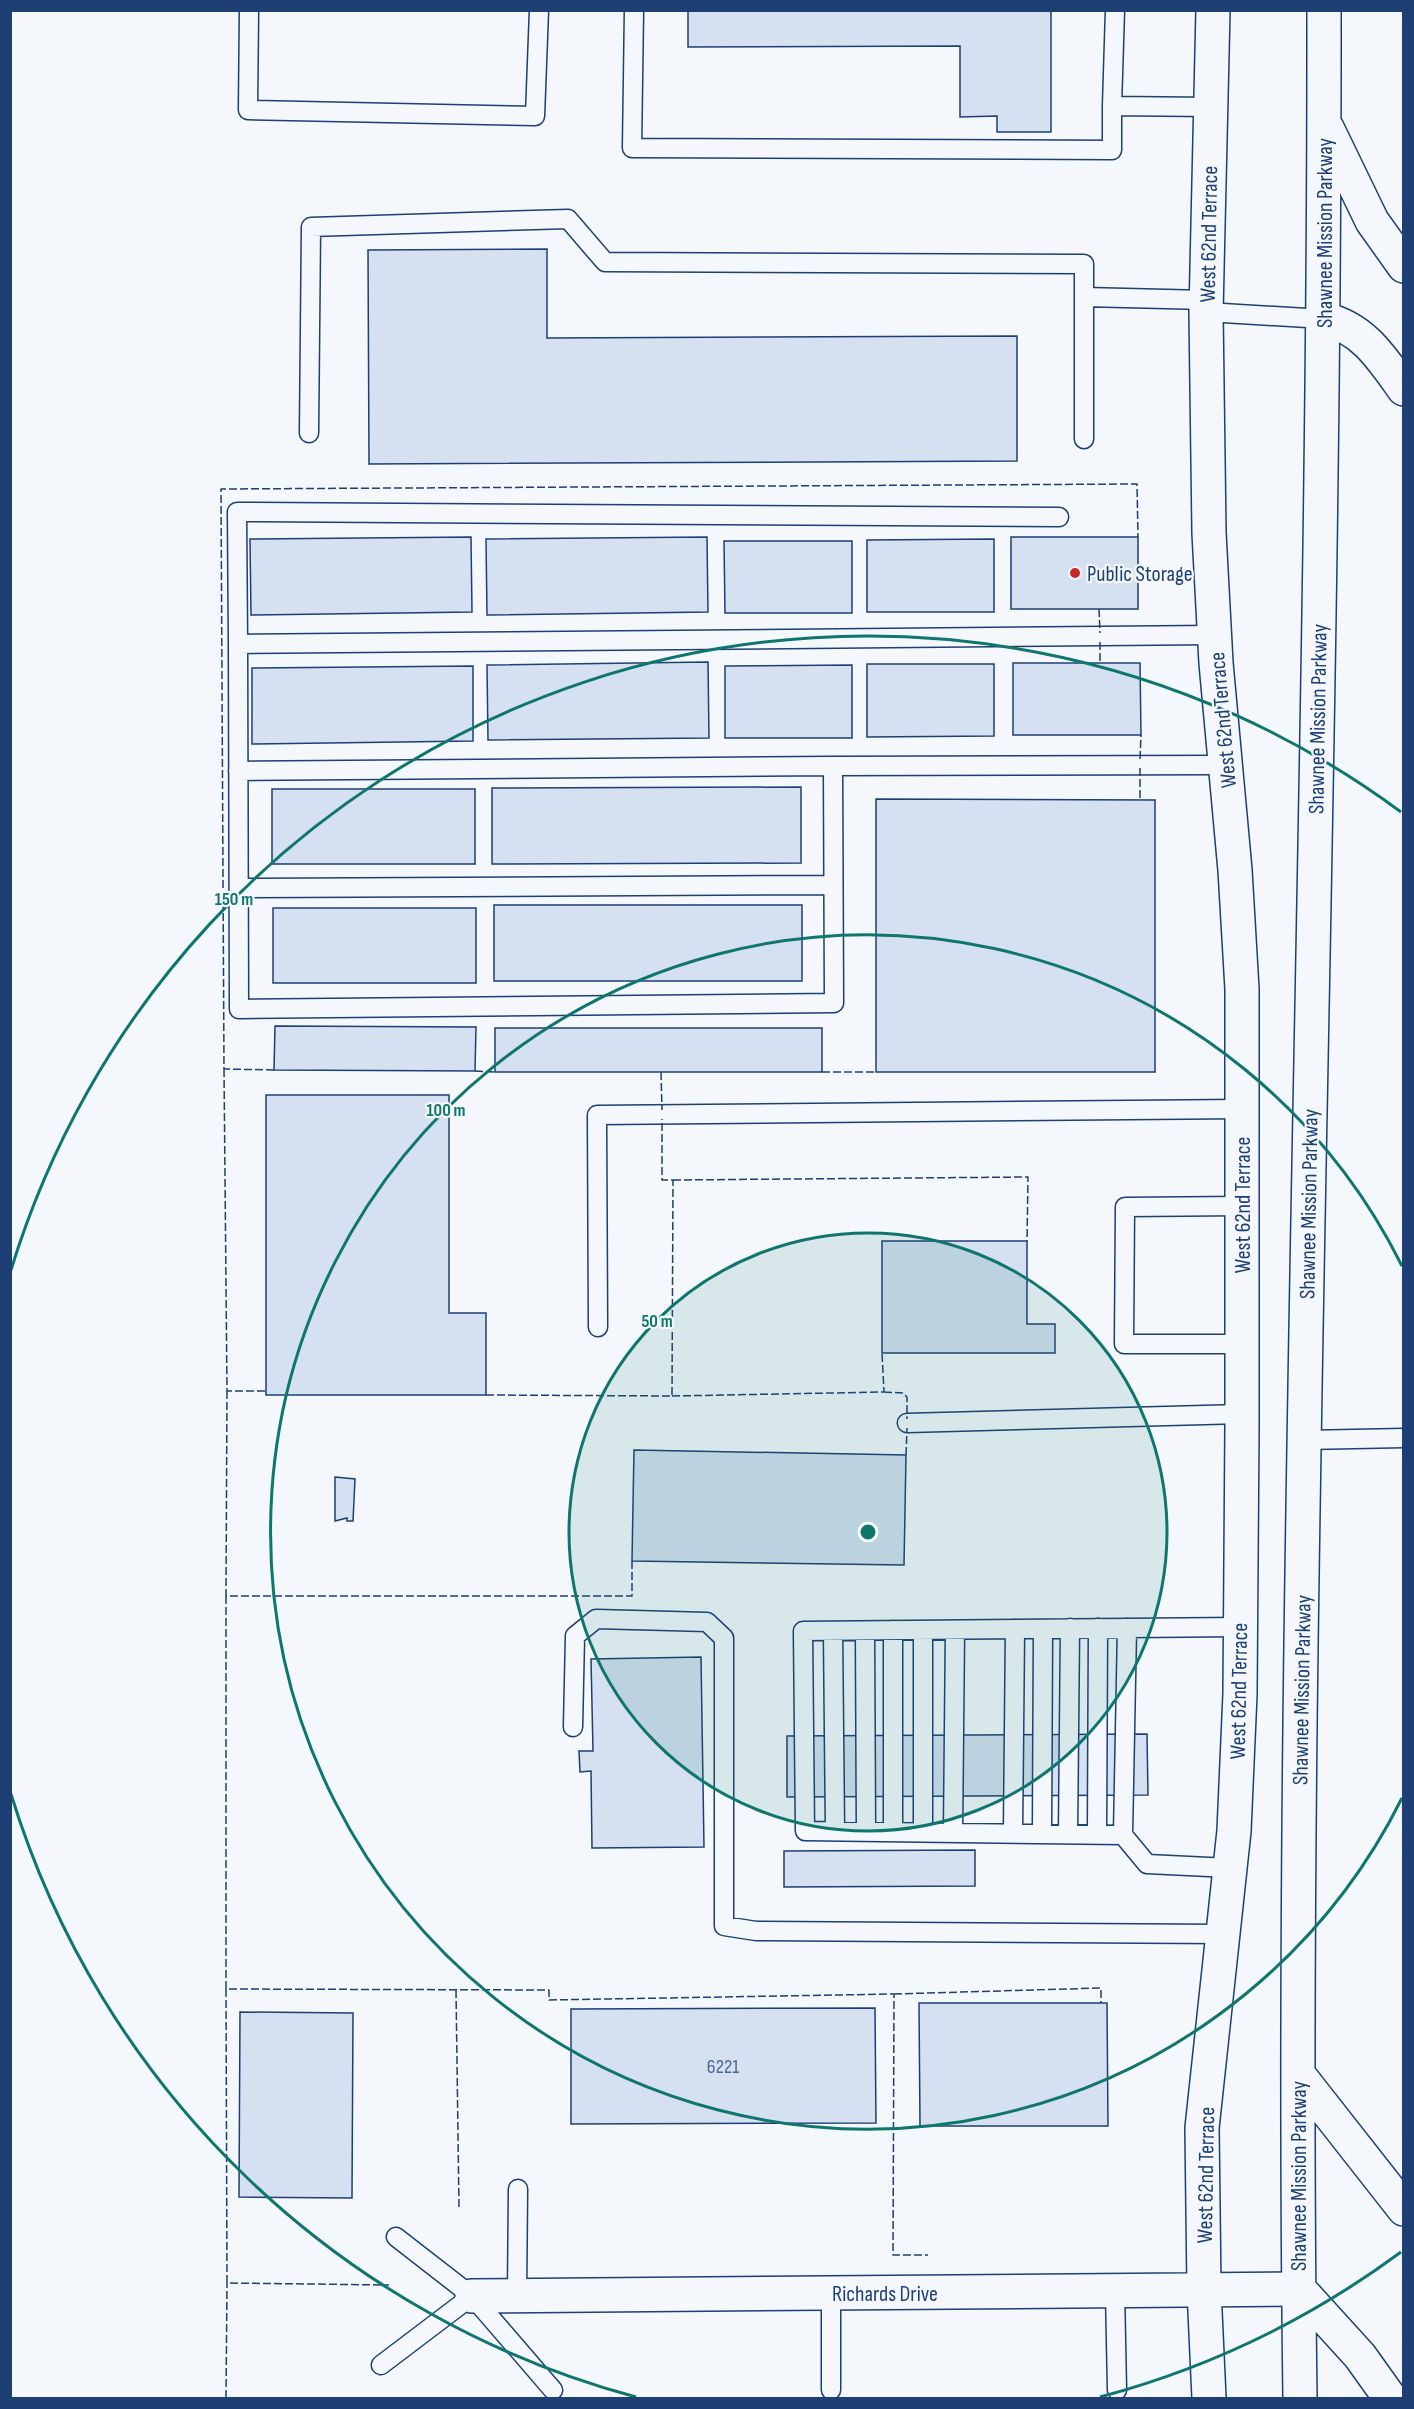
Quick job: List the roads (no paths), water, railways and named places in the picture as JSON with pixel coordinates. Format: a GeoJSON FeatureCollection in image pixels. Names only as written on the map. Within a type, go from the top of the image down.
{"type":"FeatureCollection","features":[{"type":"Feature","properties":{"kind":"main road","name":"West 62nd Terrace"},"geometry":{"type":"LineString","coordinates":[[1209,2398],[1204,2290],[1202,2128],[1234,1831],[1240,1627],[1242,1414],[1242,989],[1214,635],[1209,533],[1207,306],[1213,10]]}},
{"type":"Feature","properties":{"kind":"main road","name":"Shawnee Mission Parkway"},"geometry":{"type":"LineString","coordinates":[[1300,2398],[1298,2074],[1304,1440],[1324,319],[1324,10]]}},
{"type":"Feature","properties":{"kind":"main road"},"geometry":{"type":"LineString","coordinates":[[1324,121],[1372,221],[1404,266]]}},
{"type":"Feature","properties":{"kind":"main road"},"geometry":{"type":"LineString","coordinates":[[1324,319],[1343,324],[1362,337],[1383,360],[1404,389]]}},
{"type":"Feature","properties":{"kind":"main road"},"geometry":{"type":"LineString","coordinates":[[1298,2074],[1404,2209]]}},
{"type":"Feature","properties":{"kind":"main road"},"geometry":{"type":"LineString","coordinates":[[1299,2289],[1359,2356],[1390,2398]]}},
{"type":"Feature","properties":{"kind":"main road","name":"Richards Drive"},"geometry":{"type":"LineString","coordinates":[[472,2296],[1299,2289]]}},
{"type":"Feature","properties":{"kind":"lane"},"geometry":{"type":"LineString","coordinates":[[249,10],[249,110],[535,116],[539,10]]}},
{"type":"Feature","properties":{"kind":"lane"},"geometry":{"type":"LineString","coordinates":[[634,10],[632,148],[1112,150],[1115,10]]}},
{"type":"Feature","properties":{"kind":"lane"},"geometry":{"type":"LineString","coordinates":[[1112,106],[1211,107]]}},
{"type":"Feature","properties":{"kind":"lane"},"geometry":{"type":"LineString","coordinates":[[309,433],[311,227],[568,219],[605,262],[1084,264],[1084,439]]}},
{"type":"Feature","properties":{"kind":"lane"},"geometry":{"type":"LineString","coordinates":[[1084,297],[1207,306],[1324,319]]}},
{"type":"Feature","properties":{"kind":"lane"},"geometry":{"type":"LineString","coordinates":[[833,766],[834,1003],[239,1009],[237,512],[1059,517]]}},
{"type":"Feature","properties":{"kind":"lane"},"geometry":{"type":"LineString","coordinates":[[238,644],[1214,635]]}},
{"type":"Feature","properties":{"kind":"lane"},"geometry":{"type":"LineString","coordinates":[[238,771],[1226,765]]}},
{"type":"Feature","properties":{"kind":"lane"},"geometry":{"type":"LineString","coordinates":[[238,888],[833,885]]}},
{"type":"Feature","properties":{"kind":"lane"},"geometry":{"type":"LineString","coordinates":[[598,1327],[597,1115],[1242,1109]]}},
{"type":"Feature","properties":{"kind":"lane"},"geometry":{"type":"LineString","coordinates":[[1242,1206],[1125,1207],[1124,1344],[1242,1344]]}},
{"type":"Feature","properties":{"kind":"lane"},"geometry":{"type":"LineString","coordinates":[[907,1424],[1242,1414]]}},
{"type":"Feature","properties":{"kind":"lane"},"geometry":{"type":"LineString","coordinates":[[1304,1440],[1404,1438]]}},
{"type":"Feature","properties":{"kind":"lane"},"geometry":{"type":"LineString","coordinates":[[573,1726],[575,1636],[596,1619],[706,1622],[724,1638],[724,1926],[756,1931],[1223,1934]]}},
{"type":"Feature","properties":{"kind":"lane"},"geometry":{"type":"LineString","coordinates":[[1123,1835],[805,1831],[803,1631],[1240,1627]]}},
{"type":"Feature","properties":{"kind":"lane"},"geometry":{"type":"LineString","coordinates":[[1068,1834],[1070,1628]]}},
{"type":"Feature","properties":{"kind":"lane"},"geometry":{"type":"LineString","coordinates":[[1097,1834],[1098,1628]]}},
{"type":"Feature","properties":{"kind":"lane"},"geometry":{"type":"LineString","coordinates":[[1127,1628],[1123,1835],[1147,1864],[1230,1868]]}},
{"type":"Feature","properties":{"kind":"lane"},"geometry":{"type":"LineString","coordinates":[[1013,1833],[1015,1629]]}},
{"type":"Feature","properties":{"kind":"lane"},"geometry":{"type":"LineString","coordinates":[[1042,1834],[1043,1629]]}},
{"type":"Feature","properties":{"kind":"lane"},"geometry":{"type":"LineString","coordinates":[[893,1630],[893,1832]]}},
{"type":"Feature","properties":{"kind":"lane"},"geometry":{"type":"LineString","coordinates":[[923,1630],[923,1832]]}},
{"type":"Feature","properties":{"kind":"lane"},"geometry":{"type":"LineString","coordinates":[[953,1833],[955,1630]]}},
{"type":"Feature","properties":{"kind":"lane"},"geometry":{"type":"LineString","coordinates":[[833,1631],[835,1831]]}},
{"type":"Feature","properties":{"kind":"lane"},"geometry":{"type":"LineString","coordinates":[[865,1631],[866,1832]]}},
{"type":"Feature","properties":{"kind":"lane"},"geometry":{"type":"LineString","coordinates":[[517,2296],[518,2189]]}},
{"type":"Feature","properties":{"kind":"lane"},"geometry":{"type":"LineString","coordinates":[[396,2237],[472,2296],[553,2390]]}},
{"type":"Feature","properties":{"kind":"lane"},"geometry":{"type":"LineString","coordinates":[[1115,2291],[1117,2390]]}},
{"type":"Feature","properties":{"kind":"lane"},"geometry":{"type":"LineString","coordinates":[[831,2293],[831,2390]]}},
{"type":"Feature","properties":{"kind":"lane"},"geometry":{"type":"LineString","coordinates":[[381,2365],[472,2296]]}},
{"type":"Feature","properties":{"kind":"place","name":"Public Storage"},"geometry":{"type":"Point","coordinates":[1075,573]}}]}
